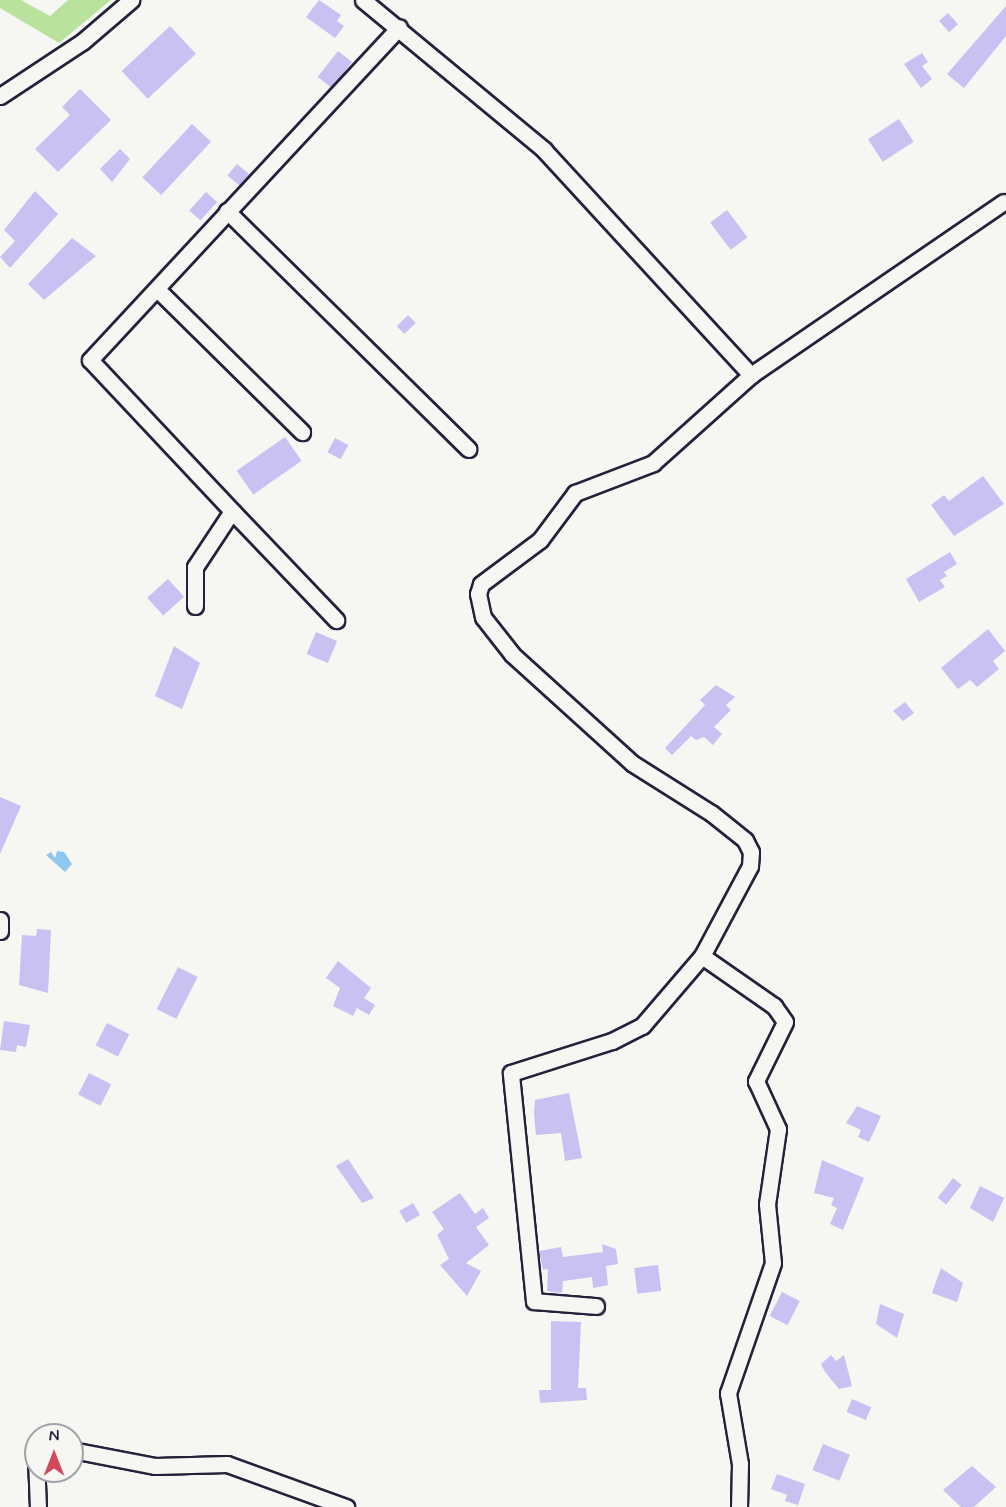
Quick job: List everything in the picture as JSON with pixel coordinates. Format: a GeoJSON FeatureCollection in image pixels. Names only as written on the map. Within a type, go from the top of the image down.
{"type":"FeatureCollection","features":[{"type":"Feature","properties":{"kind":"street"},"geometry":{"type":"LineString","coordinates":[[0,96],[81,42],[131,0]]}},
{"type":"Feature","properties":{"kind":"street"},"geometry":{"type":"LineString","coordinates":[[363,0],[399,27],[544,150],[751,375]]}},
{"type":"Feature","properties":{"kind":"street"},"geometry":{"type":"LineString","coordinates":[[336,620],[90,360],[159,291],[227,211],[399,27]]}},
{"type":"Feature","properties":{"kind":"street"},"geometry":{"type":"LineString","coordinates":[[596,1306],[534,1301],[512,1073],[612,1041],[642,1026],[702,957],[750,866],[751,852],[745,840],[632,763],[512,654],[483,617],[478,594],[487,577],[540,540],[574,493],[653,463],[751,375],[1005,202]]}},
{"type":"Feature","properties":{"kind":"street"},"geometry":{"type":"LineString","coordinates":[[227,211],[468,449]]}},
{"type":"Feature","properties":{"kind":"street"},"geometry":{"type":"LineString","coordinates":[[159,291],[302,432]]}},
{"type":"Feature","properties":{"kind":"street"},"geometry":{"type":"LineString","coordinates":[[195,606],[195,567],[232,511]]}},
{"type":"Feature","properties":{"kind":"street"},"geometry":{"type":"LineString","coordinates":[[0,920],[0,931]]}},
{"type":"Feature","properties":{"kind":"street"},"geometry":{"type":"LineString","coordinates":[[702,957],[774,1006],[785,1022],[756,1081],[778,1129],[767,1204],[773,1263],[728,1393],[740,1464],[739,1507]]}},
{"type":"Feature","properties":{"kind":"street"},"geometry":{"type":"LineString","coordinates":[[84,1452],[155,1466],[227,1464],[346,1507]]}},
{"type":"Feature","properties":{"kind":"street"},"geometry":{"type":"LineString","coordinates":[[37,1483],[38,1507]]}},
{"type":"Feature","properties":{"kind":"green space"},"geometry":{"type":"Polygon","coordinates":[[[0,0],[21,0],[50,16],[68,0],[111,0],[59,43],[0,8],[0,0]]]}},
{"type":"Feature","properties":{"kind":"water"},"geometry":{"type":"Polygon","coordinates":[[[57,851],[64,852],[72,864],[65,872],[46,855],[51,852],[55,858],[57,851]]]}},
{"type":"Feature","properties":{"kind":"building"},"geometry":{"type":"Polygon","coordinates":[[[319,0],[341,15],[337,21],[344,26],[335,38],[306,17],[319,0]]]}},
{"type":"Feature","properties":{"kind":"building"},"geometry":{"type":"Polygon","coordinates":[[[1006,6],[1006,36],[964,88],[947,74],[1006,6]]]}},
{"type":"Feature","properties":{"kind":"building"},"geometry":{"type":"Polygon","coordinates":[[[948,13],[958,24],[949,32],[939,21],[948,13]]]}},
{"type":"Feature","properties":{"kind":"building"},"geometry":{"type":"Polygon","coordinates":[[[170,26],[196,54],[148,99],[122,71],[170,26]]]}},
{"type":"Feature","properties":{"kind":"building"},"geometry":{"type":"Polygon","coordinates":[[[338,51],[352,62],[332,88],[318,77],[338,51]]]}},
{"type":"Feature","properties":{"kind":"building"},"geometry":{"type":"Polygon","coordinates":[[[922,53],[928,62],[922,66],[932,79],[921,88],[904,64],[922,53]]]}},
{"type":"Feature","properties":{"kind":"building"},"geometry":{"type":"Polygon","coordinates":[[[80,89],[111,120],[58,172],[35,149],[70,115],[62,107],[80,89]]]}},
{"type":"Feature","properties":{"kind":"building"},"geometry":{"type":"Polygon","coordinates":[[[899,119],[914,142],[883,162],[868,139],[899,119]]]}},
{"type":"Feature","properties":{"kind":"building"},"geometry":{"type":"Polygon","coordinates":[[[192,124],[211,142],[161,195],[142,177],[192,124]]]}},
{"type":"Feature","properties":{"kind":"building"},"geometry":{"type":"Polygon","coordinates":[[[120,149],[130,159],[112,182],[100,169],[120,149]]]}},
{"type":"Feature","properties":{"kind":"building"},"geometry":{"type":"Polygon","coordinates":[[[237,164],[249,174],[240,186],[227,175],[237,164]]]}},
{"type":"Feature","properties":{"kind":"building"},"geometry":{"type":"Polygon","coordinates":[[[35,191],[58,214],[10,268],[0,257],[15,241],[4,230],[35,191]]]}},
{"type":"Feature","properties":{"kind":"building"},"geometry":{"type":"Polygon","coordinates":[[[206,192],[217,202],[200,221],[189,211],[206,192]]]}},
{"type":"Feature","properties":{"kind":"building"},"geometry":{"type":"Polygon","coordinates":[[[727,210],[747,237],[731,250],[710,223],[727,210]]]}},
{"type":"Feature","properties":{"kind":"building"},"geometry":{"type":"Polygon","coordinates":[[[72,238],[96,256],[44,300],[28,284],[72,238]]]}},
{"type":"Feature","properties":{"kind":"building"},"geometry":{"type":"Polygon","coordinates":[[[408,315],[416,323],[404,334],[397,326],[408,315]]]}},
{"type":"Feature","properties":{"kind":"building"},"geometry":{"type":"Polygon","coordinates":[[[285,437],[302,461],[253,495],[237,471],[285,437]]]}},
{"type":"Feature","properties":{"kind":"building"},"geometry":{"type":"Polygon","coordinates":[[[335,438],[348,445],[341,459],[327,452],[335,438]]]}},
{"type":"Feature","properties":{"kind":"building"},"geometry":{"type":"Polygon","coordinates":[[[983,476],[1004,504],[954,536],[931,505],[944,495],[949,501],[983,476]]]}},
{"type":"Feature","properties":{"kind":"building"},"geometry":{"type":"Polygon","coordinates":[[[950,552],[957,564],[944,572],[947,576],[940,580],[945,587],[919,602],[906,579],[950,552]]]}},
{"type":"Feature","properties":{"kind":"building"},"geometry":{"type":"Polygon","coordinates":[[[168,579],[184,597],[163,616],[147,598],[168,579]]]}},
{"type":"Feature","properties":{"kind":"building"},"geometry":{"type":"Polygon","coordinates":[[[988,629],[1005,651],[993,661],[999,669],[977,687],[970,680],[958,689],[941,668],[988,629]]]}},
{"type":"Feature","properties":{"kind":"building"},"geometry":{"type":"Polygon","coordinates":[[[316,632],[337,641],[328,663],[307,654],[316,632]]]}},
{"type":"Feature","properties":{"kind":"building"},"geometry":{"type":"Polygon","coordinates":[[[174,646],[200,663],[182,709],[155,696],[174,646]]]}},
{"type":"Feature","properties":{"kind":"building"},"geometry":{"type":"Polygon","coordinates":[[[716,685],[735,697],[726,705],[731,710],[714,727],[722,734],[713,745],[704,737],[696,740],[691,736],[672,755],[665,748],[705,705],[700,700],[716,685]]]}},
{"type":"Feature","properties":{"kind":"building"},"geometry":{"type":"Polygon","coordinates":[[[905,702],[914,713],[903,721],[893,711],[905,702]]]}},
{"type":"Feature","properties":{"kind":"building"},"geometry":{"type":"Polygon","coordinates":[[[0,797],[21,806],[0,854],[0,797]]]}},
{"type":"Feature","properties":{"kind":"building"},"geometry":{"type":"Polygon","coordinates":[[[37,929],[51,930],[48,993],[19,985],[22,935],[36,936],[37,929]]]}},
{"type":"Feature","properties":{"kind":"building"},"geometry":{"type":"Polygon","coordinates":[[[338,961],[371,988],[364,998],[375,1005],[369,1015],[357,1008],[353,1016],[333,1006],[340,988],[326,978],[338,961]]]}},
{"type":"Feature","properties":{"kind":"building"},"geometry":{"type":"Polygon","coordinates":[[[178,967],[198,977],[176,1019],[157,1009],[178,967]]]}},
{"type":"Feature","properties":{"kind":"building"},"geometry":{"type":"Polygon","coordinates":[[[4,1021],[30,1025],[26,1047],[17,1045],[16,1052],[0,1050],[4,1021]]]}},
{"type":"Feature","properties":{"kind":"building"},"geometry":{"type":"Polygon","coordinates":[[[107,1023],[129,1034],[118,1057],[96,1045],[107,1023]]]}},
{"type":"Feature","properties":{"kind":"building"},"geometry":{"type":"Polygon","coordinates":[[[89,1073],[111,1084],[100,1106],[78,1094],[89,1073]]]}},
{"type":"Feature","properties":{"kind":"building"},"geometry":{"type":"Polygon","coordinates":[[[569,1093],[582,1158],[565,1161],[561,1133],[536,1135],[534,1113],[535,1100],[569,1093]]]}},
{"type":"Feature","properties":{"kind":"building"},"geometry":{"type":"Polygon","coordinates":[[[857,1106],[881,1116],[869,1142],[858,1137],[861,1130],[846,1123],[857,1106]]]}},
{"type":"Feature","properties":{"kind":"building"},"geometry":{"type":"Polygon","coordinates":[[[348,1159],[374,1198],[362,1203],[336,1166],[348,1159]]]}},
{"type":"Feature","properties":{"kind":"building"},"geometry":{"type":"Polygon","coordinates":[[[822,1160],[864,1178],[843,1230],[830,1224],[837,1208],[831,1205],[834,1198],[814,1193],[822,1160]]]}},
{"type":"Feature","properties":{"kind":"building"},"geometry":{"type":"Polygon","coordinates":[[[953,1178],[962,1185],[946,1204],[938,1198],[953,1178]]]}},
{"type":"Feature","properties":{"kind":"building"},"geometry":{"type":"Polygon","coordinates":[[[980,1186],[1004,1198],[993,1222],[970,1208],[980,1186]]]}},
{"type":"Feature","properties":{"kind":"building"},"geometry":{"type":"Polygon","coordinates":[[[460,1193],[475,1214],[483,1208],[489,1218],[476,1227],[489,1245],[466,1263],[481,1271],[467,1296],[440,1265],[449,1259],[437,1235],[444,1229],[432,1212],[460,1193]]]}},
{"type":"Feature","properties":{"kind":"building"},"geometry":{"type":"Polygon","coordinates":[[[413,1203],[420,1215],[406,1223],[399,1211],[413,1203]]]}},
{"type":"Feature","properties":{"kind":"building"},"geometry":{"type":"Polygon","coordinates":[[[602,1244],[616,1249],[618,1264],[606,1266],[608,1285],[593,1288],[592,1277],[563,1281],[562,1293],[547,1291],[548,1269],[543,1270],[539,1251],[561,1247],[563,1257],[603,1252],[602,1244]]]}},
{"type":"Feature","properties":{"kind":"building"},"geometry":{"type":"Polygon","coordinates":[[[658,1265],[661,1291],[637,1294],[634,1268],[658,1265]]]}},
{"type":"Feature","properties":{"kind":"building"},"geometry":{"type":"Polygon","coordinates":[[[941,1268],[963,1283],[957,1302],[932,1293],[941,1268]]]}},
{"type":"Feature","properties":{"kind":"building"},"geometry":{"type":"Polygon","coordinates":[[[782,1292],[800,1301],[788,1325],[770,1316],[782,1292]]]}},
{"type":"Feature","properties":{"kind":"building"},"geometry":{"type":"Polygon","coordinates":[[[880,1304],[904,1314],[897,1338],[876,1324],[880,1304]]]}},
{"type":"Feature","properties":{"kind":"building"},"geometry":{"type":"Polygon","coordinates":[[[551,1321],[581,1322],[578,1388],[586,1388],[587,1400],[540,1403],[539,1390],[551,1390],[551,1321]]]}},
{"type":"Feature","properties":{"kind":"building"},"geometry":{"type":"Polygon","coordinates":[[[831,1355],[836,1361],[844,1355],[852,1386],[839,1389],[825,1372],[821,1364],[831,1355]]]}},
{"type":"Feature","properties":{"kind":"building"},"geometry":{"type":"Polygon","coordinates":[[[852,1399],[871,1407],[866,1420],[847,1412],[852,1399]]]}},
{"type":"Feature","properties":{"kind":"building"},"geometry":{"type":"Polygon","coordinates":[[[823,1444],[850,1455],[839,1481],[813,1470],[823,1444]]]}},
{"type":"Feature","properties":{"kind":"building"},"geometry":{"type":"Polygon","coordinates":[[[972,1466],[996,1487],[974,1507],[961,1507],[943,1490],[972,1466]]]}},
{"type":"Feature","properties":{"kind":"building"},"geometry":{"type":"Polygon","coordinates":[[[777,1474],[805,1484],[798,1505],[785,1501],[787,1495],[771,1489],[777,1474]]]}}]}
